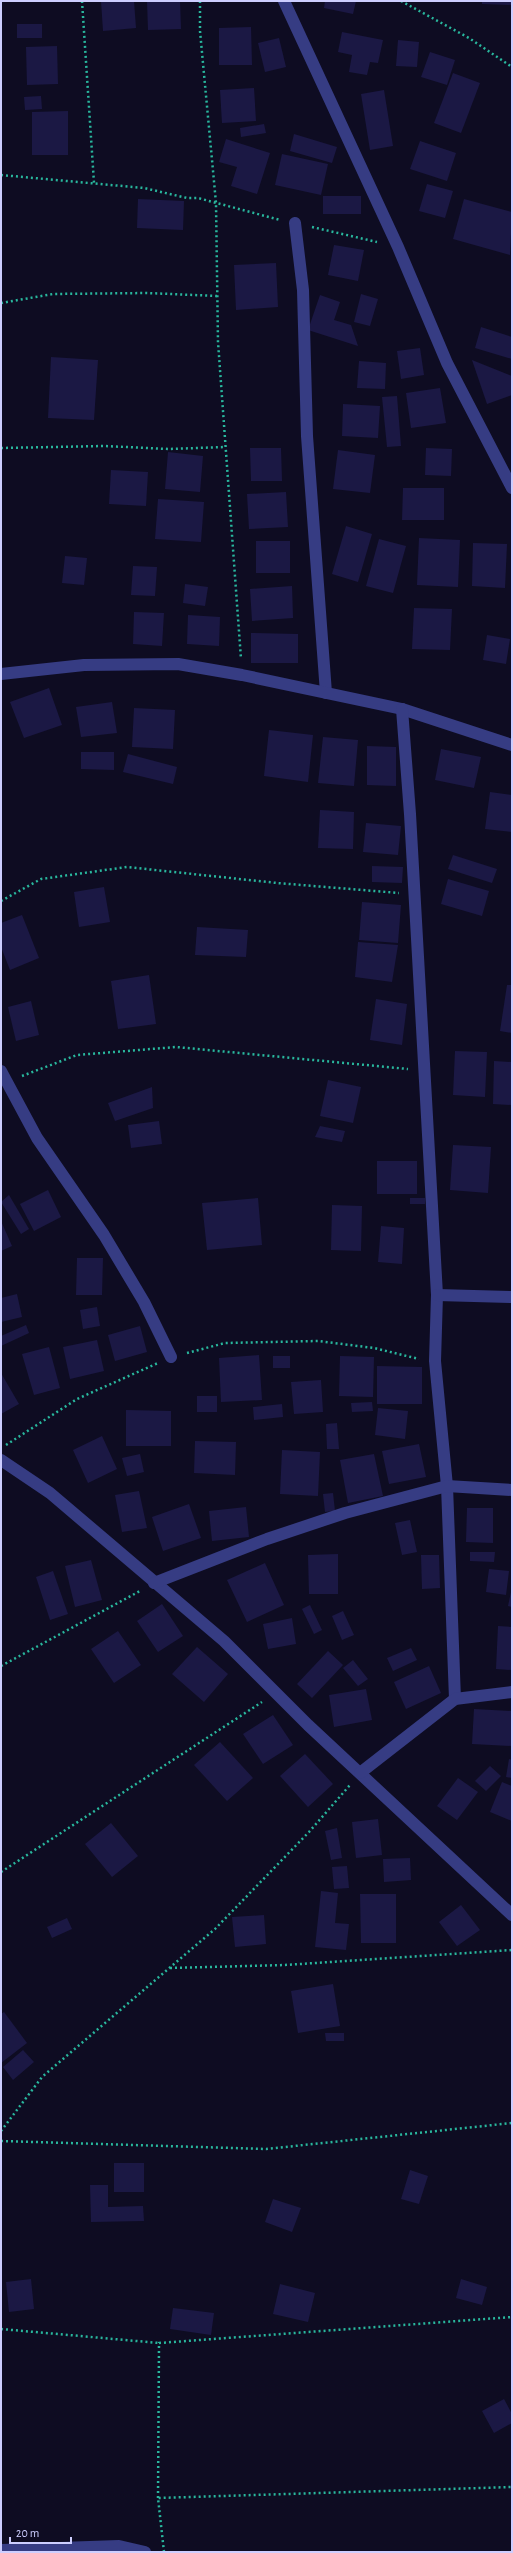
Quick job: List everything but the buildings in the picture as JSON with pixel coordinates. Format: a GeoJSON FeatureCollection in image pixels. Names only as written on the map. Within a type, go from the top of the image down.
{"type":"FeatureCollection","features":[{"type":"Feature","properties":{"kind":"street"},"geometry":{"type":"LineString","coordinates":[[284,1],[398,247],[446,362],[512,488]]}},
{"type":"Feature","properties":{"kind":"street"},"geometry":{"type":"LineString","coordinates":[[295,223],[303,290],[307,436],[326,692]]}},
{"type":"Feature","properties":{"kind":"street"},"geometry":{"type":"LineString","coordinates":[[1,674],[84,666],[178,664],[242,675],[402,709],[512,745]]}},
{"type":"Feature","properties":{"kind":"street"},"geometry":{"type":"LineString","coordinates":[[402,709],[425,1071],[437,1295],[435,1361],[446,1486],[455,1699]]}},
{"type":"Feature","properties":{"kind":"street"},"geometry":{"type":"LineString","coordinates":[[1,1071],[37,1138],[104,1236],[144,1302],[171,1358]]}},
{"type":"Feature","properties":{"kind":"street"},"geometry":{"type":"LineString","coordinates":[[437,1295],[512,1297]]}},
{"type":"Feature","properties":{"kind":"street"},"geometry":{"type":"LineString","coordinates":[[1,1460],[50,1493],[224,1641],[275,1693],[512,1915]]}},
{"type":"Feature","properties":{"kind":"street"},"geometry":{"type":"LineString","coordinates":[[154,1583],[267,1539],[346,1513],[446,1486],[512,1490]]}},
{"type":"Feature","properties":{"kind":"street"},"geometry":{"type":"LineString","coordinates":[[360,1773],[455,1699],[512,1692]]}},
{"type":"Feature","properties":{"kind":"street"},"geometry":{"type":"LineString","coordinates":[[1,2550],[119,2546],[144,2552]]}},
{"type":"Feature","properties":{"kind":"path"},"geometry":{"type":"LineString","coordinates":[[82,1],[94,183]]}},
{"type":"Feature","properties":{"kind":"path"},"geometry":{"type":"LineString","coordinates":[[200,1],[200,31],[216,203],[217,296],[225,447],[242,675]]}},
{"type":"Feature","properties":{"kind":"path"},"geometry":{"type":"LineString","coordinates":[[400,1],[469,38],[512,67]]}},
{"type":"Feature","properties":{"kind":"path"},"geometry":{"type":"LineString","coordinates":[[1,175],[144,188],[216,203],[398,247]]}},
{"type":"Feature","properties":{"kind":"path"},"geometry":{"type":"LineString","coordinates":[[1,303],[53,294],[146,293],[217,296]]}},
{"type":"Feature","properties":{"kind":"path"},"geometry":{"type":"LineString","coordinates":[[1,448],[104,446],[169,449],[225,447]]}},
{"type":"Feature","properties":{"kind":"path"},"geometry":{"type":"LineString","coordinates":[[1,901],[41,880],[128,867],[278,883],[414,894]]}},
{"type":"Feature","properties":{"kind":"path"},"geometry":{"type":"LineString","coordinates":[[7,1082],[77,1055],[176,1047],[425,1071]]}},
{"type":"Feature","properties":{"kind":"path"},"geometry":{"type":"LineString","coordinates":[[1,1448],[77,1399],[171,1358],[225,1343],[318,1341],[374,1348],[406,1357],[435,1361]]}},
{"type":"Feature","properties":{"kind":"path"},"geometry":{"type":"LineString","coordinates":[[1,1666],[154,1583]]}},
{"type":"Feature","properties":{"kind":"path"},"geometry":{"type":"LineString","coordinates":[[1,1872],[275,1693]]}},
{"type":"Feature","properties":{"kind":"path"},"geometry":{"type":"LineString","coordinates":[[1,2131],[42,2077],[215,1929],[309,1832],[360,1773]]}},
{"type":"Feature","properties":{"kind":"path"},"geometry":{"type":"LineString","coordinates":[[170,1968],[285,1965],[512,1950]]}},
{"type":"Feature","properties":{"kind":"path"},"geometry":{"type":"LineString","coordinates":[[1,2141],[266,2149],[512,2123]]}},
{"type":"Feature","properties":{"kind":"path"},"geometry":{"type":"LineString","coordinates":[[1,2330],[159,2343],[512,2317]]}},
{"type":"Feature","properties":{"kind":"path"},"geometry":{"type":"LineString","coordinates":[[159,2343],[158,2498],[164,2552]]}},
{"type":"Feature","properties":{"kind":"path"},"geometry":{"type":"LineString","coordinates":[[158,2498],[512,2487]]}}]}
